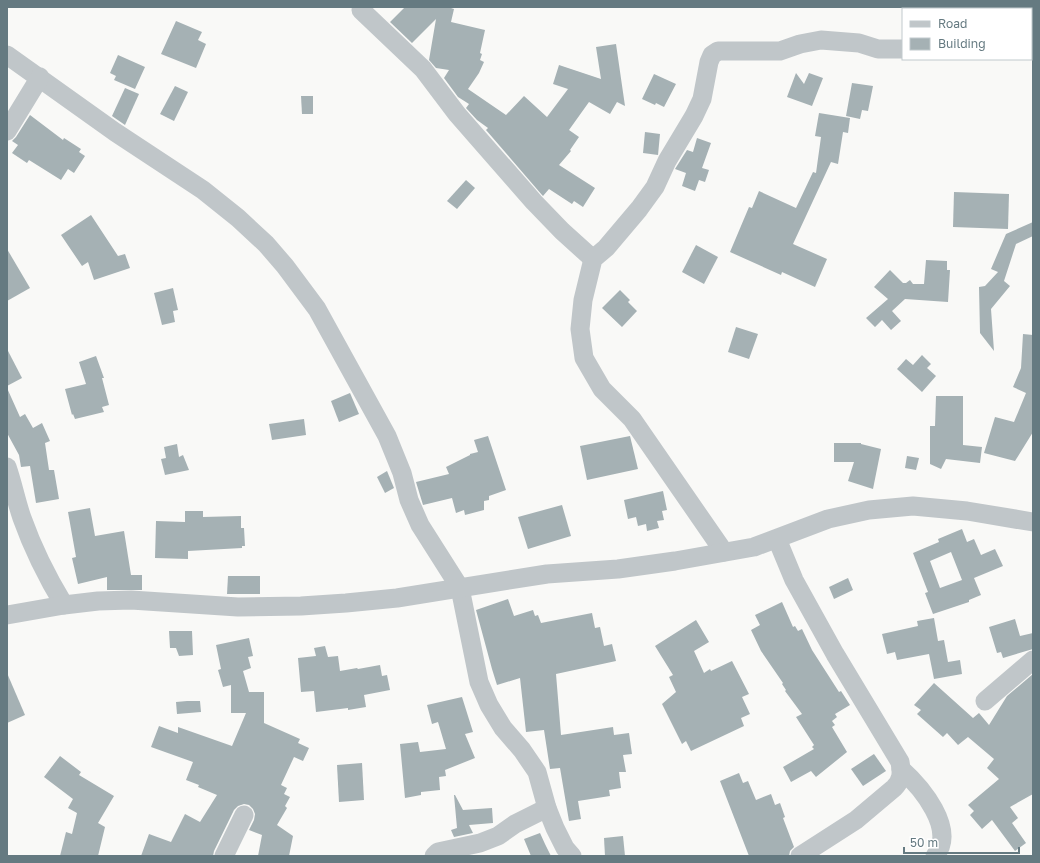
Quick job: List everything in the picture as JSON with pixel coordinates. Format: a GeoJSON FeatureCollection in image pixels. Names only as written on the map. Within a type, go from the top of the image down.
{"type":"FeatureCollection","features":[{"type":"Feature","properties":{"kind":"street"},"geometry":{"type":"LineString","coordinates":[[361,10],[423,69],[457,114],[492,156],[562,231],[593,259]]}},
{"type":"Feature","properties":{"kind":"street"},"geometry":{"type":"LineString","coordinates":[[724,552],[632,419],[602,389],[584,358],[580,329],[583,300],[593,259],[606,248],[639,209],[655,187],[667,161],[702,99],[709,62],[712,55],[718,51],[780,51],[800,44],[820,40],[859,43],[878,49],[902,49]]}},
{"type":"Feature","properties":{"kind":"street"},"geometry":{"type":"LineString","coordinates":[[7,54],[115,132],[203,190],[238,218],[266,244],[285,266],[317,309],[387,436],[402,473],[409,500],[420,524],[460,588],[479,682],[489,705],[504,728],[522,750],[537,772],[547,808],[555,828],[565,848],[572,856]]}},
{"type":"Feature","properties":{"kind":"street"},"geometry":{"type":"LineString","coordinates":[[7,131],[40,78]]}},
{"type":"Feature","properties":{"kind":"street"},"geometry":{"type":"LineString","coordinates":[[7,468],[12,480],[22,518],[39,561],[64,604]]}},
{"type":"Feature","properties":{"kind":"street"},"geometry":{"type":"LineString","coordinates":[[7,615],[64,604],[98,601],[131,600],[238,607],[301,606],[397,598],[547,574],[618,569],[675,561],[754,547],[828,519],[869,510],[913,506],[967,511],[1033,522]]}},
{"type":"Feature","properties":{"kind":"street"},"geometry":{"type":"LineString","coordinates":[[776,539],[794,580],[835,654],[900,762],[901,768],[899,783],[894,788],[856,820],[800,856]]}},
{"type":"Feature","properties":{"kind":"street"},"geometry":{"type":"LineString","coordinates":[[985,701],[1033,660]]}},
{"type":"Feature","properties":{"kind":"street"},"geometry":{"type":"LineString","coordinates":[[901,768],[914,780],[929,801],[938,818],[943,832],[942,844],[935,856]]}},
{"type":"Feature","properties":{"kind":"street"},"geometry":{"type":"LineString","coordinates":[[434,856],[438,852],[480,843],[498,836],[515,824],[547,808]]}},
{"type":"Feature","properties":{"kind":"street"},"geometry":{"type":"LineString","coordinates":[[224,856],[244,815]]}},
{"type":"Feature","properties":{"kind":"building"},"geometry":{"type":"Polygon","coordinates":[[[405,7],[448,7],[454,9],[451,22],[485,30],[480,53],[482,54],[480,60],[484,62],[479,73],[468,89],[506,115],[524,96],[547,117],[568,89],[553,84],[559,65],[601,79],[596,47],[616,44],[625,106],[617,102],[610,114],[589,102],[569,130],[579,137],[570,150],[571,151],[559,165],[595,188],[583,207],[574,201],[572,204],[549,189],[543,196],[542,195],[486,130],[488,128],[477,120],[466,108],[469,104],[458,97],[444,78],[449,70],[436,68],[429,60],[436,19],[412,43],[390,22],[405,7]]]}},
{"type":"Feature","properties":{"kind":"building"},"geometry":{"type":"Polygon","coordinates":[[[176,21],[202,32],[198,40],[206,44],[196,68],[161,54],[176,21]]]}},
{"type":"Feature","properties":{"kind":"building"},"geometry":{"type":"Polygon","coordinates":[[[118,55],[145,67],[135,89],[114,80],[116,76],[110,73],[118,55]]]}},
{"type":"Feature","properties":{"kind":"building"},"geometry":{"type":"Polygon","coordinates":[[[796,73],[804,84],[809,73],[823,78],[812,106],[787,97],[796,73]]]}},
{"type":"Feature","properties":{"kind":"building"},"geometry":{"type":"Polygon","coordinates":[[[654,74],[676,84],[664,107],[642,99],[654,74]]]}},
{"type":"Feature","properties":{"kind":"building"},"geometry":{"type":"Polygon","coordinates":[[[852,83],[873,86],[868,111],[862,110],[860,119],[846,116],[852,83]]]}},
{"type":"Feature","properties":{"kind":"building"},"geometry":{"type":"Polygon","coordinates":[[[175,86],[188,92],[174,121],[160,114],[175,86]]]}},
{"type":"Feature","properties":{"kind":"building"},"geometry":{"type":"Polygon","coordinates":[[[125,88],[139,94],[125,125],[112,116],[125,88]]]}},
{"type":"Feature","properties":{"kind":"building"},"geometry":{"type":"Polygon","coordinates":[[[301,96],[313,96],[313,114],[302,114],[301,96]]]}},
{"type":"Feature","properties":{"kind":"building"},"geometry":{"type":"Polygon","coordinates":[[[819,113],[850,118],[848,133],[843,132],[838,164],[831,162],[793,244],[827,259],[815,287],[782,272],[781,275],[730,252],[749,207],[752,208],[759,191],[796,208],[813,172],[816,173],[821,137],[815,136],[819,113]]]}},
{"type":"Feature","properties":{"kind":"building"},"geometry":{"type":"Polygon","coordinates":[[[30,115],[63,140],[64,138],[81,149],[79,152],[85,156],[74,173],[68,169],[61,180],[29,160],[27,163],[12,153],[18,145],[12,141],[30,115]]]}},
{"type":"Feature","properties":{"kind":"building"},"geometry":{"type":"Polygon","coordinates":[[[645,132],[660,134],[658,155],[643,153],[645,132]]]}},
{"type":"Feature","properties":{"kind":"building"},"geometry":{"type":"Polygon","coordinates":[[[697,138],[711,143],[702,168],[709,170],[705,182],[699,180],[695,191],[682,186],[686,173],[675,169],[687,150],[693,152],[697,138]]]}},
{"type":"Feature","properties":{"kind":"building"},"geometry":{"type":"Polygon","coordinates":[[[466,180],[475,188],[457,209],[447,201],[466,180]]]}},
{"type":"Feature","properties":{"kind":"building"},"geometry":{"type":"Polygon","coordinates":[[[954,192],[1009,194],[1008,229],[953,227],[954,192]]]}},
{"type":"Feature","properties":{"kind":"building"},"geometry":{"type":"Polygon","coordinates":[[[91,215],[118,256],[125,254],[130,268],[94,280],[88,262],[82,266],[61,235],[91,215]]]}},
{"type":"Feature","properties":{"kind":"building"},"geometry":{"type":"Polygon","coordinates":[[[1033,222],[1033,236],[1016,244],[1004,281],[1010,286],[991,309],[994,351],[980,333],[979,287],[985,286],[998,272],[991,269],[1006,234],[1033,222]]]}},
{"type":"Feature","properties":{"kind":"building"},"geometry":{"type":"Polygon","coordinates":[[[696,245],[718,257],[704,284],[682,272],[696,245]]]}},
{"type":"Feature","properties":{"kind":"building"},"geometry":{"type":"Polygon","coordinates":[[[7,249],[30,288],[7,301],[7,249]]]}},
{"type":"Feature","properties":{"kind":"building"},"geometry":{"type":"Polygon","coordinates":[[[926,260],[947,261],[947,270],[950,270],[948,302],[905,299],[892,311],[901,321],[891,330],[882,320],[875,327],[866,318],[888,299],[874,287],[890,270],[903,283],[910,280],[913,284],[924,284],[926,260]]]}},
{"type":"Feature","properties":{"kind":"building"},"geometry":{"type":"Polygon","coordinates":[[[173,288],[178,310],[173,311],[175,322],[162,325],[154,293],[173,288]]]}},
{"type":"Feature","properties":{"kind":"building"},"geometry":{"type":"Polygon","coordinates":[[[620,290],[630,300],[628,302],[637,311],[622,327],[602,308],[620,290]]]}},
{"type":"Feature","properties":{"kind":"building"},"geometry":{"type":"Polygon","coordinates":[[[736,327],[758,334],[749,359],[728,352],[736,327]]]}},
{"type":"Feature","properties":{"kind":"building"},"geometry":{"type":"Polygon","coordinates":[[[1023,334],[1033,335],[1033,432],[1015,461],[984,453],[995,417],[1014,422],[1026,393],[1013,387],[1021,368],[1023,334]]]}},
{"type":"Feature","properties":{"kind":"building"},"geometry":{"type":"Polygon","coordinates":[[[7,349],[22,378],[7,386],[7,349]]]}},
{"type":"Feature","properties":{"kind":"building"},"geometry":{"type":"Polygon","coordinates":[[[922,355],[931,364],[927,368],[936,376],[922,392],[897,369],[906,359],[913,365],[922,355]]]}},
{"type":"Feature","properties":{"kind":"building"},"geometry":{"type":"Polygon","coordinates":[[[96,356],[104,378],[102,378],[109,405],[102,407],[104,412],[75,419],[73,414],[72,415],[65,389],[86,384],[79,362],[96,356]]]}},
{"type":"Feature","properties":{"kind":"building"},"geometry":{"type":"Polygon","coordinates":[[[7,388],[20,417],[25,414],[33,428],[42,423],[50,441],[45,443],[49,470],[54,470],[59,499],[36,503],[30,466],[21,467],[19,455],[7,433],[7,388]]]}},
{"type":"Feature","properties":{"kind":"building"},"geometry":{"type":"Polygon","coordinates":[[[350,393],[359,414],[339,422],[331,401],[350,393]]]}},
{"type":"Feature","properties":{"kind":"building"},"geometry":{"type":"Polygon","coordinates":[[[936,396],[963,396],[963,445],[982,447],[980,463],[946,459],[941,469],[930,464],[930,426],[935,426],[936,396]]]}},
{"type":"Feature","properties":{"kind":"building"},"geometry":{"type":"Polygon","coordinates":[[[304,419],[306,435],[272,440],[269,424],[304,419]]]}},
{"type":"Feature","properties":{"kind":"building"},"geometry":{"type":"Polygon","coordinates":[[[488,436],[506,490],[489,496],[489,500],[484,501],[484,510],[465,515],[464,510],[456,513],[452,498],[423,505],[416,482],[449,474],[446,467],[470,454],[478,452],[474,440],[488,436]]]}},
{"type":"Feature","properties":{"kind":"building"},"geometry":{"type":"Polygon","coordinates":[[[630,436],[638,469],[587,480],[580,446],[630,436]]]}},
{"type":"Feature","properties":{"kind":"building"},"geometry":{"type":"Polygon","coordinates":[[[834,443],[861,443],[881,449],[873,489],[848,481],[854,462],[834,462],[834,443]]]}},
{"type":"Feature","properties":{"kind":"building"},"geometry":{"type":"Polygon","coordinates":[[[177,444],[179,457],[183,455],[189,470],[165,475],[161,459],[166,458],[164,447],[177,444]]]}},
{"type":"Feature","properties":{"kind":"building"},"geometry":{"type":"Polygon","coordinates":[[[907,456],[919,458],[916,470],[905,468],[907,456]]]}},
{"type":"Feature","properties":{"kind":"building"},"geometry":{"type":"Polygon","coordinates":[[[387,471],[394,488],[385,493],[377,477],[387,471]]]}},
{"type":"Feature","properties":{"kind":"building"},"geometry":{"type":"Polygon","coordinates":[[[663,491],[667,510],[662,511],[664,520],[657,521],[659,528],[647,531],[646,524],[638,526],[636,517],[628,519],[624,500],[663,491]]]}},
{"type":"Feature","properties":{"kind":"building"},"geometry":{"type":"Polygon","coordinates":[[[562,505],[571,536],[528,549],[518,517],[562,505]]]}},
{"type":"Feature","properties":{"kind":"building"},"geometry":{"type":"Polygon","coordinates":[[[90,508],[95,536],[124,531],[131,575],[142,575],[142,590],[107,590],[107,577],[78,584],[72,558],[76,557],[68,512],[90,508]]]}},
{"type":"Feature","properties":{"kind":"building"},"geometry":{"type":"Polygon","coordinates":[[[185,511],[203,511],[203,517],[241,516],[241,528],[244,528],[245,546],[242,546],[242,548],[188,551],[188,559],[155,558],[156,521],[185,522],[185,511]]]}},
{"type":"Feature","properties":{"kind":"building"},"geometry":{"type":"Polygon","coordinates":[[[962,529],[967,542],[974,539],[981,555],[995,549],[1003,566],[974,578],[981,595],[969,600],[969,602],[933,614],[925,593],[928,592],[913,553],[939,542],[938,539],[962,529]],[[951,552],[930,561],[940,588],[962,580],[951,552]]]}},
{"type":"Feature","properties":{"kind":"building"},"geometry":{"type":"Polygon","coordinates":[[[228,576],[260,576],[260,594],[227,594],[228,576]]]}},
{"type":"Feature","properties":{"kind":"building"},"geometry":{"type":"Polygon","coordinates":[[[848,578],[853,590],[834,599],[829,587],[848,578]]]}},
{"type":"Feature","properties":{"kind":"building"},"geometry":{"type":"Polygon","coordinates":[[[508,599],[514,616],[533,610],[535,616],[538,615],[541,623],[592,613],[595,628],[600,627],[604,646],[612,644],[616,661],[556,674],[561,735],[613,727],[614,735],[629,733],[632,754],[623,755],[626,772],[619,772],[621,788],[609,790],[610,796],[578,801],[581,819],[569,821],[560,768],[550,769],[544,730],[526,732],[520,678],[497,685],[476,610],[508,599]]]}},
{"type":"Feature","properties":{"kind":"building"},"geometry":{"type":"Polygon","coordinates":[[[782,602],[793,627],[795,626],[798,631],[802,629],[812,650],[839,692],[841,691],[850,705],[835,714],[837,717],[832,721],[835,725],[832,727],[847,752],[816,777],[811,771],[791,782],[783,767],[814,749],[812,747],[814,745],[796,717],[802,714],[785,691],[786,690],[782,684],[783,683],[761,651],[751,630],[760,625],[755,615],[782,602]]]}},
{"type":"Feature","properties":{"kind":"building"},"geometry":{"type":"Polygon","coordinates":[[[934,618],[938,641],[944,640],[948,662],[960,660],[962,674],[934,679],[929,654],[897,660],[895,652],[887,654],[882,634],[918,626],[917,621],[934,618]]]}},
{"type":"Feature","properties":{"kind":"building"},"geometry":{"type":"Polygon","coordinates":[[[1015,619],[1020,636],[1033,633],[1033,649],[1003,658],[1001,652],[997,653],[989,627],[1015,619]]]}},
{"type":"Feature","properties":{"kind":"building"},"geometry":{"type":"Polygon","coordinates":[[[696,620],[709,642],[694,651],[704,673],[710,669],[711,671],[732,661],[749,694],[742,697],[750,714],[741,718],[744,726],[691,751],[686,741],[682,744],[662,704],[676,692],[669,677],[673,675],[655,646],[696,620]]]}},
{"type":"Feature","properties":{"kind":"building"},"geometry":{"type":"Polygon","coordinates":[[[169,631],[192,631],[193,655],[179,656],[176,648],[170,648],[169,631]]]}},
{"type":"Feature","properties":{"kind":"building"},"geometry":{"type":"Polygon","coordinates":[[[249,638],[253,656],[248,657],[251,668],[243,671],[249,692],[264,692],[264,723],[300,739],[298,743],[309,748],[303,761],[294,757],[281,785],[287,788],[284,794],[290,797],[285,806],[287,808],[277,825],[293,836],[289,856],[258,856],[262,835],[249,830],[255,814],[249,805],[244,804],[238,806],[234,810],[213,856],[141,856],[149,834],[171,842],[185,814],[200,822],[217,795],[186,780],[193,762],[151,747],[159,726],[178,733],[178,727],[232,746],[246,713],[231,713],[231,685],[223,687],[218,670],[221,669],[216,645],[249,638]]]}},
{"type":"Feature","properties":{"kind":"building"},"geometry":{"type":"Polygon","coordinates":[[[325,646],[328,657],[338,656],[340,671],[380,665],[382,676],[387,675],[390,690],[364,695],[366,707],[316,712],[314,691],[301,692],[298,658],[316,656],[314,648],[325,646]]]}},
{"type":"Feature","properties":{"kind":"building"},"geometry":{"type":"Polygon","coordinates":[[[7,673],[25,715],[7,723],[7,673]]]}},
{"type":"Feature","properties":{"kind":"building"},"geometry":{"type":"Polygon","coordinates":[[[1033,674],[1033,794],[1010,807],[1018,818],[1012,823],[1026,843],[1015,851],[992,820],[982,829],[970,815],[974,811],[968,805],[999,779],[987,768],[994,759],[968,737],[958,745],[947,733],[943,737],[917,714],[921,710],[914,705],[934,683],[973,718],[979,713],[989,725],[1007,696],[1033,674]]]}},
{"type":"Feature","properties":{"kind":"building"},"geometry":{"type":"Polygon","coordinates":[[[462,697],[473,732],[465,734],[475,758],[445,770],[446,776],[439,777],[440,790],[421,792],[421,795],[405,798],[400,744],[418,742],[420,752],[446,749],[438,722],[432,724],[427,705],[462,697]]]}},
{"type":"Feature","properties":{"kind":"building"},"geometry":{"type":"Polygon","coordinates":[[[200,701],[201,712],[177,714],[176,702],[200,701]]]}},
{"type":"Feature","properties":{"kind":"building"},"geometry":{"type":"Polygon","coordinates":[[[874,754],[886,771],[863,786],[851,769],[874,754]]]}},
{"type":"Feature","properties":{"kind":"building"},"geometry":{"type":"Polygon","coordinates":[[[60,756],[81,772],[79,775],[114,796],[98,823],[105,827],[98,856],[60,856],[66,832],[72,834],[77,813],[68,808],[73,799],[44,777],[60,756]]]}},
{"type":"Feature","properties":{"kind":"building"},"geometry":{"type":"Polygon","coordinates":[[[362,763],[364,800],[339,802],[337,765],[362,763]]]}},
{"type":"Feature","properties":{"kind":"building"},"geometry":{"type":"Polygon","coordinates":[[[739,773],[743,783],[748,781],[756,800],[771,794],[775,805],[780,803],[785,817],[783,818],[794,847],[790,851],[789,856],[749,856],[720,781],[739,773]]]}},
{"type":"Feature","properties":{"kind":"building"},"geometry":{"type":"Polygon","coordinates":[[[454,795],[463,810],[492,808],[493,823],[469,825],[473,833],[454,837],[451,830],[457,828],[454,795]]]}},
{"type":"Feature","properties":{"kind":"building"},"geometry":{"type":"Polygon","coordinates":[[[540,833],[551,856],[531,856],[524,839],[540,833]]]}},
{"type":"Feature","properties":{"kind":"building"},"geometry":{"type":"Polygon","coordinates":[[[623,836],[625,856],[605,856],[604,838],[623,836]]]}}]}
